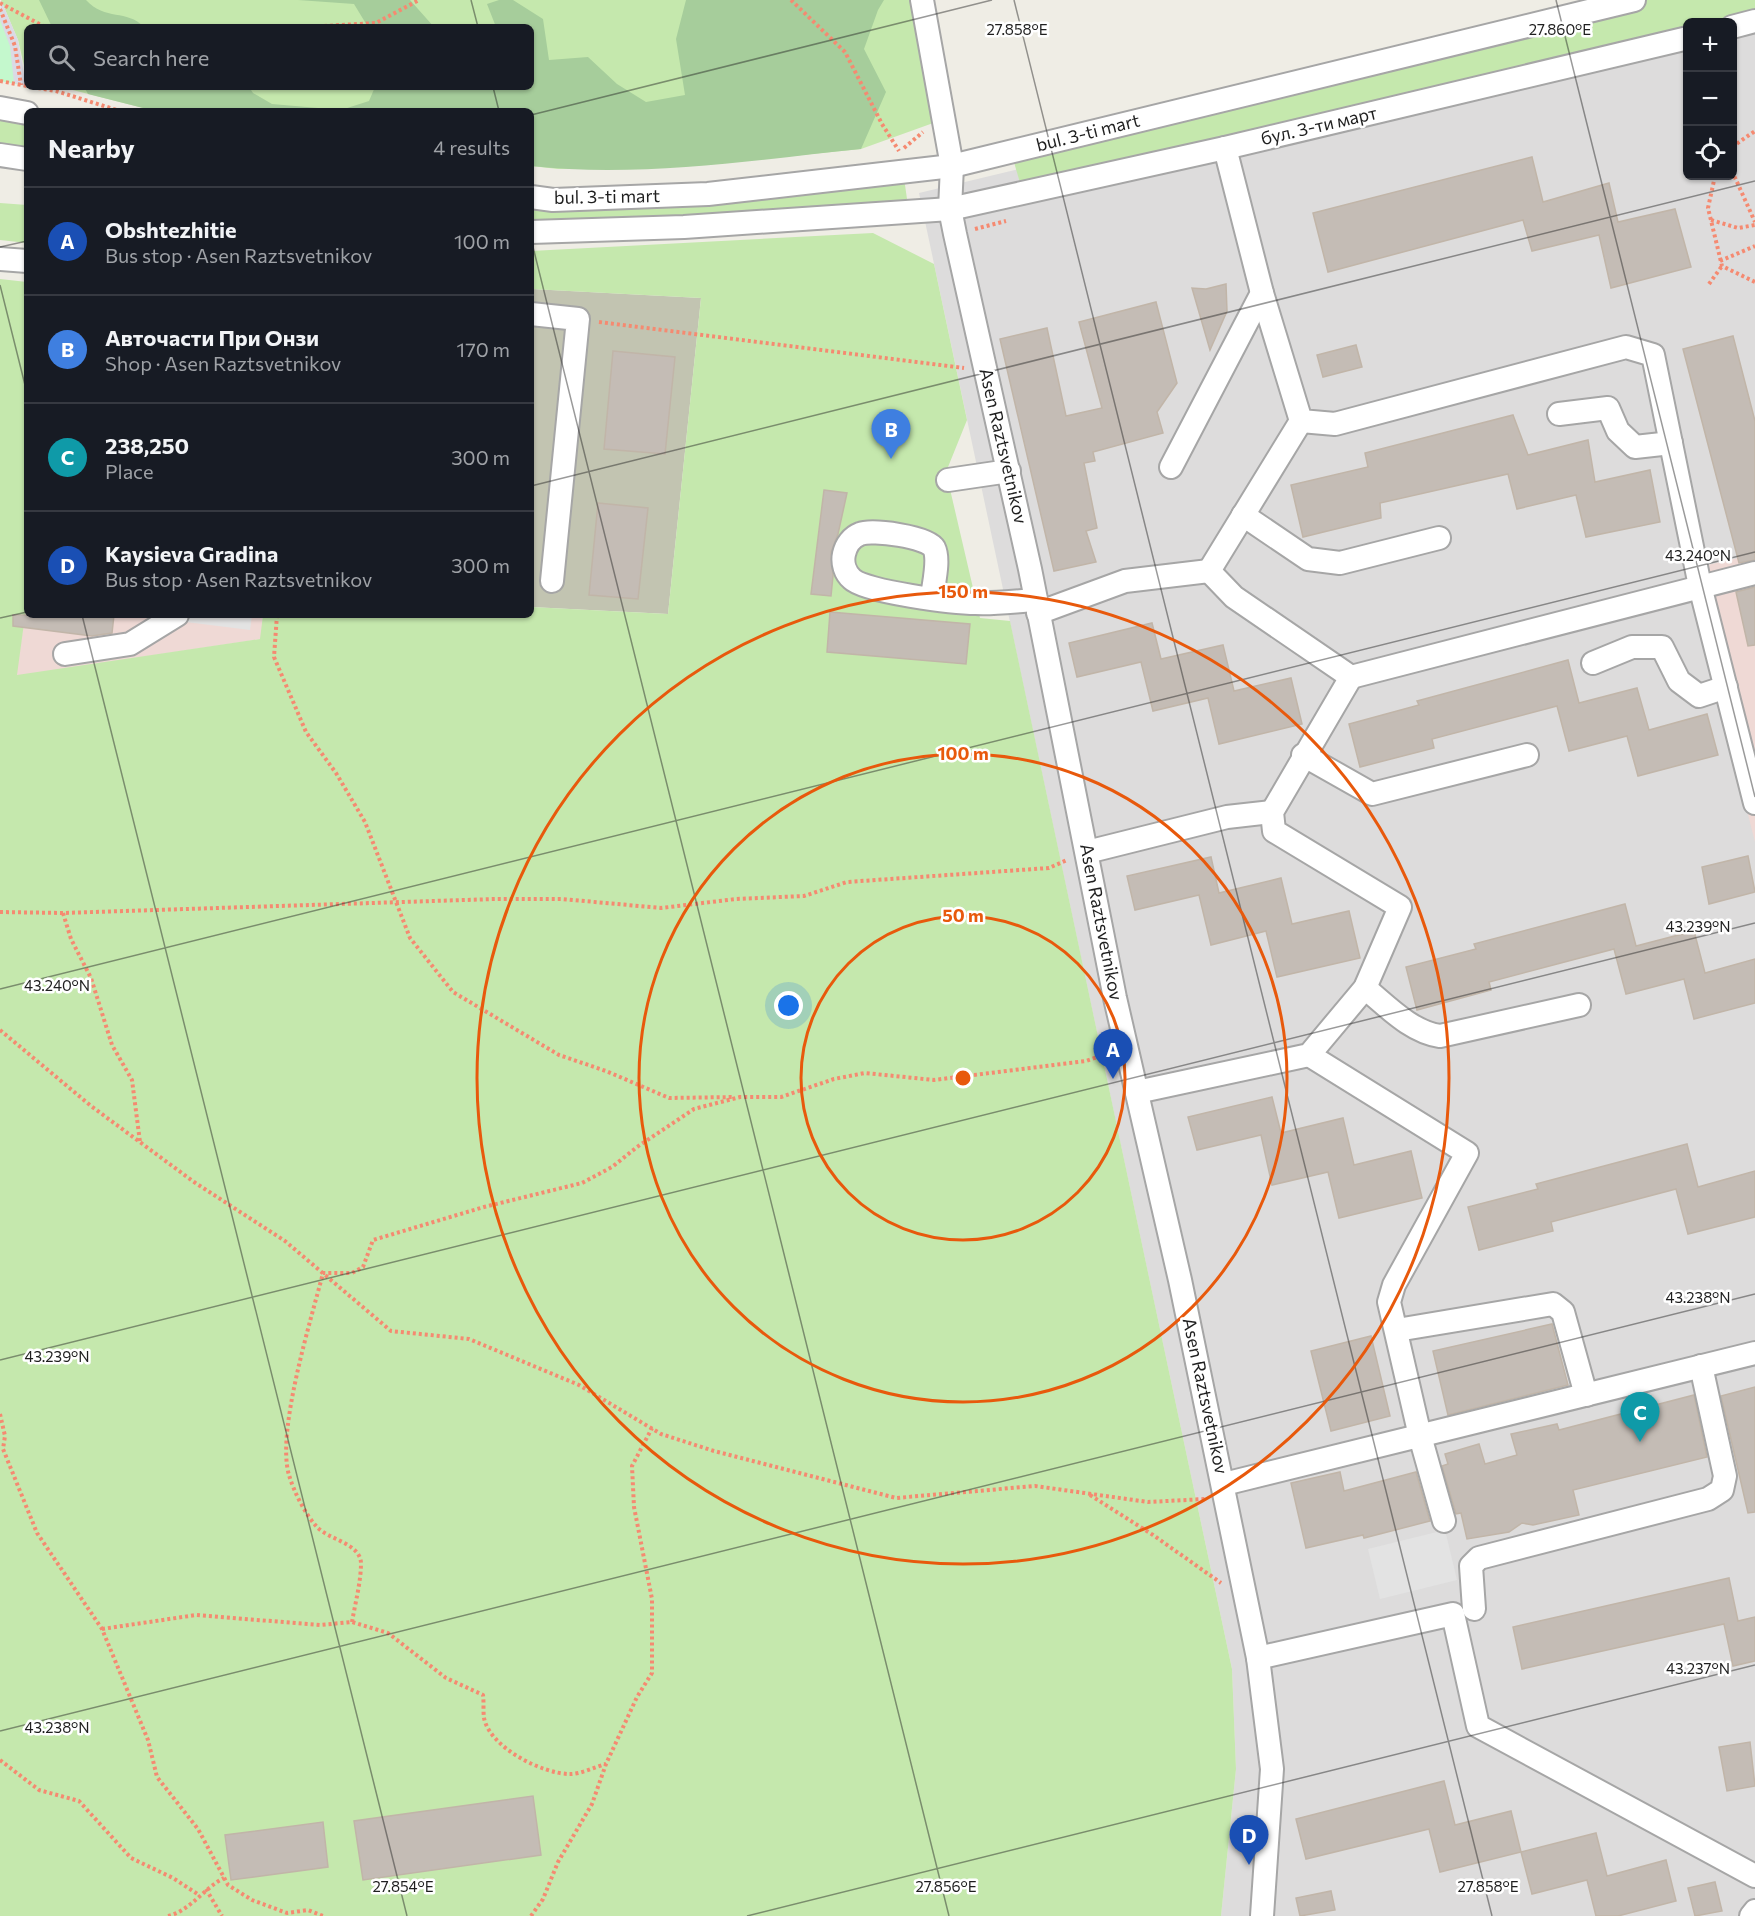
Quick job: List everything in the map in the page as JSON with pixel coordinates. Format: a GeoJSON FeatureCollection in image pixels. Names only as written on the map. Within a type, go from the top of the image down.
{"type":"FeatureCollection","features":[{"type":"Feature","properties":{"kind":"street","name":"Asen Raztsvetnikov"},"geometry":{"type":"LineString","coordinates":[[922,0],[952,165],[950,209],[1009,471],[1127,1047],[1225,1491],[1258,1658],[1272,1769],[1262,1916]]}},
{"type":"Feature","properties":{"kind":"street","name":"bul. 3-ti mart"},"geometry":{"type":"LineString","coordinates":[[534,197],[553,200],[708,194],[952,165],[1634,0]]}},
{"type":"Feature","properties":{"kind":"street"},"geometry":{"type":"LineString","coordinates":[[1737,26],[1755,21]]}},
{"type":"Feature","properties":{"kind":"street","name":"бул. 3-ти март"},"geometry":{"type":"LineString","coordinates":[[950,209],[1225,148],[1683,39]]}},
{"type":"Feature","properties":{"kind":"street"},"geometry":{"type":"LineString","coordinates":[[0,108],[24,112]]}},
{"type":"Feature","properties":{"kind":"street"},"geometry":{"type":"LineString","coordinates":[[1209,571],[1300,421],[1262,293],[1225,148]]}},
{"type":"Feature","properties":{"kind":"street"},"geometry":{"type":"LineString","coordinates":[[0,154],[24,158]]}},
{"type":"Feature","properties":{"kind":"street","name":"bul. 3-ti mart"},"geometry":{"type":"LineString","coordinates":[[534,232],[696,226],[950,209]]}},
{"type":"Feature","properties":{"kind":"street"},"geometry":{"type":"LineString","coordinates":[[0,259],[24,261]]}},
{"type":"Feature","properties":{"kind":"street"},"geometry":{"type":"LineString","coordinates":[[1171,467],[1262,293]]}},
{"type":"Feature","properties":{"kind":"street"},"geometry":{"type":"LineString","coordinates":[[534,314],[578,319],[552,581]]}},
{"type":"Feature","properties":{"kind":"street"},"geometry":{"type":"LineString","coordinates":[[1300,421],[1335,424],[1626,347],[1653,356],[1700,586],[1755,803]]}},
{"type":"Feature","properties":{"kind":"street"},"geometry":{"type":"LineString","coordinates":[[1559,414],[1608,408],[1618,431],[1635,447],[1671,443]]}},
{"type":"Feature","properties":{"kind":"street"},"geometry":{"type":"LineString","coordinates":[[948,480],[1009,471]]}},
{"type":"Feature","properties":{"kind":"street"},"geometry":{"type":"LineString","coordinates":[[1244,515],[1308,559],[1340,563],[1439,538]]}},
{"type":"Feature","properties":{"kind":"street"},"geometry":{"type":"LineString","coordinates":[[932,598],[1037,606],[1125,581],[1209,571]]}},
{"type":"Feature","properties":{"kind":"street"},"geometry":{"type":"LineString","coordinates":[[1209,571],[1234,597],[1351,677]]}},
{"type":"Feature","properties":{"kind":"street"},"geometry":{"type":"LineString","coordinates":[[1137,1092],[1309,1055],[1365,988],[1400,907],[1274,831],[1272,812],[1303,755],[1351,677],[1755,573]]}},
{"type":"Feature","properties":{"kind":"street"},"geometry":{"type":"LineString","coordinates":[[65,654],[130,644],[172,618]]}},
{"type":"Feature","properties":{"kind":"street"},"geometry":{"type":"LineString","coordinates":[[1593,663],[1632,647],[1662,647],[1679,681],[1699,696],[1726,687]]}},
{"type":"Feature","properties":{"kind":"street"},"geometry":{"type":"LineString","coordinates":[[1303,755],[1372,794],[1527,755]]}},
{"type":"Feature","properties":{"kind":"street"},"geometry":{"type":"LineString","coordinates":[[1088,852],[1227,817],[1272,812]]}},
{"type":"Feature","properties":{"kind":"street"},"geometry":{"type":"LineString","coordinates":[[1365,988],[1426,1034],[1440,1035],[1579,1005]]}},
{"type":"Feature","properties":{"kind":"street"},"geometry":{"type":"LineString","coordinates":[[1309,1055],[1467,1153],[1394,1285],[1389,1302],[1420,1436],[1444,1521]]}},
{"type":"Feature","properties":{"kind":"street"},"geometry":{"type":"LineString","coordinates":[[1397,1330],[1553,1304],[1563,1312],[1586,1395]]}},
{"type":"Feature","properties":{"kind":"street"},"geometry":{"type":"LineString","coordinates":[[1225,1491],[1420,1436],[1755,1353]]}},
{"type":"Feature","properties":{"kind":"street"},"geometry":{"type":"LineString","coordinates":[[1474,1609],[1471,1566],[1479,1558],[1708,1499],[1722,1490],[1725,1476],[1701,1366]]}},
{"type":"Feature","properties":{"kind":"street"},"geometry":{"type":"LineString","coordinates":[[1258,1658],[1453,1614],[1478,1726],[1755,1876]]}},
{"type":"Feature","properties":{"kind":"street"},"geometry":{"type":"LineString","coordinates":[[1751,1916],[1755,1911]]}},
{"type":"Feature","properties":{"kind":"path"},"geometry":{"type":"LineString","coordinates":[[358,24],[376,23],[419,0]]}},
{"type":"Feature","properties":{"kind":"path"},"geometry":{"type":"LineString","coordinates":[[791,0],[845,52],[899,152]]}},
{"type":"Feature","properties":{"kind":"path"},"geometry":{"type":"LineString","coordinates":[[0,3],[39,24]]}},
{"type":"Feature","properties":{"kind":"path"},"geometry":{"type":"LineString","coordinates":[[0,9],[15,46],[21,85]]}},
{"type":"Feature","properties":{"kind":"path"},"geometry":{"type":"LineString","coordinates":[[0,81],[24,86]]}},
{"type":"Feature","properties":{"kind":"path"},"geometry":{"type":"LineString","coordinates":[[50,90],[110,108]]}},
{"type":"Feature","properties":{"kind":"path"},"geometry":{"type":"LineString","coordinates":[[888,153],[899,152],[924,131],[945,126]]}},
{"type":"Feature","properties":{"kind":"path"},"geometry":{"type":"LineString","coordinates":[[1737,144],[1755,131]]}},
{"type":"Feature","properties":{"kind":"path"},"geometry":{"type":"LineString","coordinates":[[1714,180],[1708,208],[1721,263],[1755,282]]}},
{"type":"Feature","properties":{"kind":"path"},"geometry":{"type":"LineString","coordinates":[[1711,219],[1738,228],[1755,223],[1736,180]]}},
{"type":"Feature","properties":{"kind":"path"},"geometry":{"type":"LineString","coordinates":[[1709,284],[1721,263],[1755,246]]}},
{"type":"Feature","properties":{"kind":"path"},"geometry":{"type":"LineString","coordinates":[[578,319],[986,371]]}},
{"type":"Feature","properties":{"kind":"path"},"geometry":{"type":"LineString","coordinates":[[277,618],[274,657],[306,732],[336,773],[365,822],[411,938],[453,992],[550,1050],[669,1098],[781,1097],[865,1073],[934,1080],[1086,1061],[1127,1047]]}},
{"type":"Feature","properties":{"kind":"path"},"geometry":{"type":"LineString","coordinates":[[0,912],[12,914],[63,913],[396,900],[562,899],[661,908],[736,899],[804,896],[847,882],[1049,868],[1088,852]]}},
{"type":"Feature","properties":{"kind":"path"},"geometry":{"type":"LineString","coordinates":[[63,913],[71,939],[91,978],[112,1045],[132,1080],[140,1142]]}},
{"type":"Feature","properties":{"kind":"path"},"geometry":{"type":"LineString","coordinates":[[0,917],[12,914]]}},
{"type":"Feature","properties":{"kind":"path"},"geometry":{"type":"LineString","coordinates":[[0,1030],[91,1106],[194,1182],[285,1241],[391,1332],[470,1339],[579,1385],[652,1428],[714,1451],[896,1498],[1035,1486],[1148,1502],[1225,1491]]}},
{"type":"Feature","properties":{"kind":"path"},"geometry":{"type":"LineString","coordinates":[[323,1273],[351,1274],[363,1267],[373,1240],[484,1207],[582,1183],[612,1167],[637,1147],[694,1109],[740,1097]]}},
{"type":"Feature","properties":{"kind":"path"},"geometry":{"type":"LineString","coordinates":[[323,1273],[292,1399],[285,1445],[288,1474],[300,1500],[318,1527],[354,1548],[361,1562],[352,1622]]}},
{"type":"Feature","properties":{"kind":"path"},"geometry":{"type":"LineString","coordinates":[[0,1414],[5,1436],[3,1449],[37,1533],[102,1629],[148,1740],[157,1777],[198,1829],[228,1885],[252,1900],[287,1913],[308,1910],[323,1916]]}},
{"type":"Feature","properties":{"kind":"path"},"geometry":{"type":"LineString","coordinates":[[531,1916],[543,1899],[558,1862],[592,1804],[606,1764],[637,1697],[652,1673],[652,1599],[634,1507],[632,1466],[652,1428]]}},
{"type":"Feature","properties":{"kind":"path"},"geometry":{"type":"LineString","coordinates":[[1087,1494],[1162,1540],[1247,1604]]}},
{"type":"Feature","properties":{"kind":"path"},"geometry":{"type":"LineString","coordinates":[[102,1629],[196,1615],[320,1625],[352,1622],[388,1633],[446,1678],[483,1695],[484,1720],[496,1737],[517,1756],[538,1768],[571,1774],[606,1764]]}},
{"type":"Feature","properties":{"kind":"path"},"geometry":{"type":"LineString","coordinates":[[0,1760],[39,1790],[79,1801],[131,1858],[173,1878],[199,1895]]}},
{"type":"Feature","properties":{"kind":"path"},"geometry":{"type":"LineString","coordinates":[[168,1916],[178,1914],[206,1889],[224,1878]]}},
{"type":"Feature","properties":{"kind":"path"},"geometry":{"type":"LineString","coordinates":[[206,1889],[222,1916]]}},
{"type":"Feature","properties":{"kind":"shaded area"},"geometry":{"type":"Polygon","coordinates":[[[1,0],[18,40],[24,86],[14,83],[10,46],[0,20],[1,0]]]}},
{"type":"Feature","properties":{"kind":"shaded area"},"geometry":{"type":"Polygon","coordinates":[[[1722,0],[1755,0],[1755,1916],[1221,1916],[1236,1769],[1232,1669],[919,193],[1722,0]]]}},
{"type":"Feature","properties":{"kind":"shaded area"},"geometry":{"type":"Polygon","coordinates":[[[534,289],[701,298],[668,614],[534,607],[534,289]]]}},
{"type":"Feature","properties":{"kind":"shaded area"},"geometry":{"type":"Polygon","coordinates":[[[1755,554],[1755,842],[1686,570],[1755,554]]]}},
{"type":"Feature","properties":{"kind":"shaded area"},"geometry":{"type":"Polygon","coordinates":[[[25,618],[263,618],[261,639],[16,676],[25,618]]]}},
{"type":"Feature","properties":{"kind":"shaded area"},"geometry":{"type":"Polygon","coordinates":[[[187,618],[252,618],[250,630],[186,622],[187,618]]]}},
{"type":"Feature","properties":{"kind":"shaded area"},"geometry":{"type":"Polygon","coordinates":[[[1445,1530],[1457,1580],[1380,1599],[1368,1549],[1445,1530]]]}},
{"type":"Feature","properties":{"kind":"green space"},"geometry":{"type":"Polygon","coordinates":[[[1,0],[911,0],[936,122],[861,149],[693,166],[558,169],[534,166],[534,108],[143,108],[73,90],[534,90],[534,24],[24,24],[24,65],[18,40],[1,0]]]}},
{"type":"Feature","properties":{"kind":"green space"},"geometry":{"type":"Polygon","coordinates":[[[39,0],[86,0],[101,11],[130,18],[140,24],[51,24],[39,0]]]}},
{"type":"Feature","properties":{"kind":"green space"},"geometry":{"type":"Polygon","coordinates":[[[298,0],[410,0],[431,24],[366,24],[354,4],[298,0]]]}},
{"type":"Feature","properties":{"kind":"green space"},"geometry":{"type":"Polygon","coordinates":[[[499,0],[513,0],[543,19],[549,60],[588,57],[617,84],[646,102],[685,95],[676,39],[686,0],[884,0],[864,49],[886,92],[861,149],[655,169],[613,170],[534,166],[534,108],[347,108],[369,101],[374,90],[534,90],[534,24],[495,24],[487,4],[499,0]]]}},
{"type":"Feature","properties":{"kind":"green space"},"geometry":{"type":"Polygon","coordinates":[[[1634,0],[1755,0],[1755,20],[1683,18],[1683,38],[1023,193],[1011,152],[1634,0]]]}},
{"type":"Feature","properties":{"kind":"green space"},"geometry":{"type":"Polygon","coordinates":[[[0,9],[15,46],[21,85],[0,81],[0,9]]]}},
{"type":"Feature","properties":{"kind":"green space"},"geometry":{"type":"Polygon","coordinates":[[[86,90],[251,90],[272,104],[318,108],[143,108],[88,94],[86,90]]]}},
{"type":"Feature","properties":{"kind":"green space"},"geometry":{"type":"Polygon","coordinates":[[[0,108],[24,112],[24,159],[0,155],[0,108]]]}},
{"type":"Feature","properties":{"kind":"green space"},"geometry":{"type":"Polygon","coordinates":[[[903,171],[909,213],[534,231],[534,197],[903,171]]]}},
{"type":"Feature","properties":{"kind":"green space"},"geometry":{"type":"Polygon","coordinates":[[[0,203],[24,205],[24,243],[0,240],[0,203]]]}},
{"type":"Feature","properties":{"kind":"green space"},"geometry":{"type":"Polygon","coordinates":[[[873,233],[934,264],[967,420],[946,472],[980,618],[1010,621],[1232,1669],[1236,1769],[1221,1916],[0,1916],[0,279],[24,282],[25,618],[17,675],[260,639],[263,618],[534,618],[534,607],[668,614],[701,298],[534,289],[534,251],[873,233]]]}},
{"type":"Feature","properties":{"kind":"building"},"geometry":{"type":"Polygon","coordinates":[[[1532,157],[1543,202],[1609,183],[1618,222],[1675,209],[1691,267],[1611,288],[1599,235],[1532,251],[1523,220],[1328,272],[1313,213],[1532,157]]]}},
{"type":"Feature","properties":{"kind":"building"},"geometry":{"type":"Polygon","coordinates":[[[1226,284],[1227,311],[1210,350],[1192,288],[1206,289],[1226,284]]]}},
{"type":"Feature","properties":{"kind":"building"},"geometry":{"type":"Polygon","coordinates":[[[1156,302],[1177,383],[1157,412],[1163,433],[1093,452],[1095,461],[1084,463],[1097,528],[1086,531],[1096,562],[1054,571],[1000,339],[1047,328],[1066,416],[1102,408],[1079,322],[1156,302]]]}},
{"type":"Feature","properties":{"kind":"building"},"geometry":{"type":"Polygon","coordinates":[[[1733,336],[1755,421],[1755,560],[1739,563],[1683,349],[1733,336]]]}},
{"type":"Feature","properties":{"kind":"building"},"geometry":{"type":"Polygon","coordinates":[[[1356,345],[1362,367],[1323,377],[1317,355],[1356,345]]]}},
{"type":"Feature","properties":{"kind":"building"},"geometry":{"type":"Polygon","coordinates":[[[613,351],[675,357],[665,454],[604,449],[613,351]]]}},
{"type":"Feature","properties":{"kind":"building"},"geometry":{"type":"Polygon","coordinates":[[[1513,415],[1528,455],[1588,440],[1595,482],[1650,470],[1660,522],[1586,537],[1576,495],[1517,509],[1508,474],[1380,503],[1381,518],[1303,537],[1291,485],[1368,467],[1365,453],[1513,415]]]}},
{"type":"Feature","properties":{"kind":"building"},"geometry":{"type":"Polygon","coordinates":[[[824,490],[847,493],[838,534],[831,552],[833,576],[831,596],[811,594],[824,490]]]}},
{"type":"Feature","properties":{"kind":"building"},"geometry":{"type":"Polygon","coordinates":[[[598,503],[648,508],[638,599],[589,595],[598,503]]]}},
{"type":"Feature","properties":{"kind":"building"},"geometry":{"type":"Polygon","coordinates":[[[1755,587],[1755,645],[1748,646],[1736,592],[1755,587]]]}},
{"type":"Feature","properties":{"kind":"building"},"geometry":{"type":"Polygon","coordinates":[[[830,612],[970,624],[966,664],[827,652],[830,612]]]}},
{"type":"Feature","properties":{"kind":"building"},"geometry":{"type":"Polygon","coordinates":[[[13,615],[24,615],[24,618],[114,618],[112,633],[92,636],[13,626],[13,615]]]}},
{"type":"Feature","properties":{"kind":"building"},"geometry":{"type":"Polygon","coordinates":[[[1152,623],[1161,659],[1223,645],[1234,691],[1291,678],[1302,724],[1219,744],[1208,698],[1153,711],[1141,662],[1077,677],[1069,643],[1152,623]]]}},
{"type":"Feature","properties":{"kind":"building"},"geometry":{"type":"Polygon","coordinates":[[[1568,660],[1579,703],[1637,688],[1649,730],[1707,714],[1718,755],[1638,776],[1627,736],[1569,751],[1557,706],[1432,739],[1434,748],[1360,767],[1349,724],[1419,705],[1417,701],[1568,660]]]}},
{"type":"Feature","properties":{"kind":"building"},"geometry":{"type":"Polygon","coordinates":[[[1748,856],[1755,892],[1709,904],[1702,867],[1748,856]]]}},
{"type":"Feature","properties":{"kind":"building"},"geometry":{"type":"Polygon","coordinates":[[[1211,857],[1219,893],[1281,878],[1292,924],[1349,911],[1360,958],[1277,977],[1266,931],[1211,945],[1199,895],[1135,910],[1127,876],[1211,857]]]}},
{"type":"Feature","properties":{"kind":"building"},"geometry":{"type":"Polygon","coordinates":[[[1625,904],[1636,946],[1694,931],[1705,973],[1755,959],[1755,1003],[1694,1019],[1684,979],[1626,994],[1614,949],[1489,982],[1491,990],[1417,1010],[1406,967],[1476,949],[1474,944],[1625,904]]]}},
{"type":"Feature","properties":{"kind":"building"},"geometry":{"type":"Polygon","coordinates":[[[1272,1097],[1281,1133],[1343,1118],[1354,1165],[1411,1151],[1422,1198],[1339,1218],[1328,1172],[1272,1185],[1261,1135],[1197,1150],[1188,1117],[1272,1097]]]}},
{"type":"Feature","properties":{"kind":"building"},"geometry":{"type":"Polygon","coordinates":[[[1687,1144],[1698,1187],[1755,1171],[1755,1217],[1688,1234],[1676,1189],[1551,1222],[1553,1231],[1479,1250],[1468,1207],[1538,1189],[1536,1184],[1687,1144]]]}},
{"type":"Feature","properties":{"kind":"building"},"geometry":{"type":"Polygon","coordinates":[[[1552,1324],[1568,1385],[1448,1415],[1433,1351],[1552,1324]]]}},
{"type":"Feature","properties":{"kind":"building"},"geometry":{"type":"Polygon","coordinates":[[[1371,1336],[1390,1416],[1331,1431],[1311,1351],[1371,1336]]]}},
{"type":"Feature","properties":{"kind":"building"},"geometry":{"type":"Polygon","coordinates":[[[1755,1387],[1755,1512],[1748,1513],[1721,1396],[1755,1387]]]}},
{"type":"Feature","properties":{"kind":"building"},"geometry":{"type":"Polygon","coordinates":[[[1694,1395],[1707,1457],[1573,1490],[1579,1515],[1533,1525],[1522,1523],[1509,1532],[1467,1539],[1461,1513],[1456,1514],[1442,1466],[1448,1464],[1445,1454],[1479,1444],[1485,1464],[1517,1455],[1511,1434],[1557,1424],[1559,1430],[1694,1395]]]}},
{"type":"Feature","properties":{"kind":"building"},"geometry":{"type":"Polygon","coordinates":[[[1340,1472],[1344,1491],[1416,1472],[1430,1521],[1364,1538],[1363,1535],[1306,1548],[1291,1483],[1340,1472]]]}},
{"type":"Feature","properties":{"kind":"building"},"geometry":{"type":"Polygon","coordinates":[[[1729,1578],[1738,1621],[1755,1617],[1755,1661],[1733,1666],[1724,1624],[1522,1669],[1513,1627],[1729,1578]]]}},
{"type":"Feature","properties":{"kind":"building"},"geometry":{"type":"Polygon","coordinates":[[[1750,1742],[1755,1786],[1727,1791],[1719,1747],[1750,1742]]]}},
{"type":"Feature","properties":{"kind":"building"},"geometry":{"type":"Polygon","coordinates":[[[1444,1781],[1455,1825],[1511,1811],[1521,1852],[1440,1872],[1429,1829],[1306,1859],[1296,1819],[1444,1781]]]}},
{"type":"Feature","properties":{"kind":"building"},"geometry":{"type":"Polygon","coordinates":[[[533,1796],[541,1855],[363,1880],[354,1821],[533,1796]]]}},
{"type":"Feature","properties":{"kind":"building"},"geometry":{"type":"Polygon","coordinates":[[[323,1822],[328,1867],[231,1880],[225,1835],[323,1822]]]}},
{"type":"Feature","properties":{"kind":"building"},"geometry":{"type":"Polygon","coordinates":[[[1596,1833],[1607,1876],[1666,1860],[1676,1901],[1618,1916],[1596,1916],[1587,1880],[1532,1894],[1521,1852],[1596,1833]]]}},
{"type":"Feature","properties":{"kind":"building"},"geometry":{"type":"Polygon","coordinates":[[[1715,1882],[1722,1911],[1695,1916],[1688,1888],[1715,1882]]]}},
{"type":"Feature","properties":{"kind":"building"},"geometry":{"type":"Polygon","coordinates":[[[1331,1891],[1335,1910],[1300,1916],[1296,1898],[1331,1891]]]}},
{"type":"Feature","properties":{"kind":"place","name":"Авточасти При Онзи"},"geometry":{"type":"Point","coordinates":[891,459]}},
{"type":"Feature","properties":{"kind":"place","name":"Obshtezhitie"},"geometry":{"type":"Point","coordinates":[1113,1079]}},
{"type":"Feature","properties":{"kind":"place","name":"238,250"},"geometry":{"type":"Point","coordinates":[1640,1442]}},
{"type":"Feature","properties":{"kind":"place","name":"Kaysieva Gradina"},"geometry":{"type":"Point","coordinates":[1249,1865]}}]}
